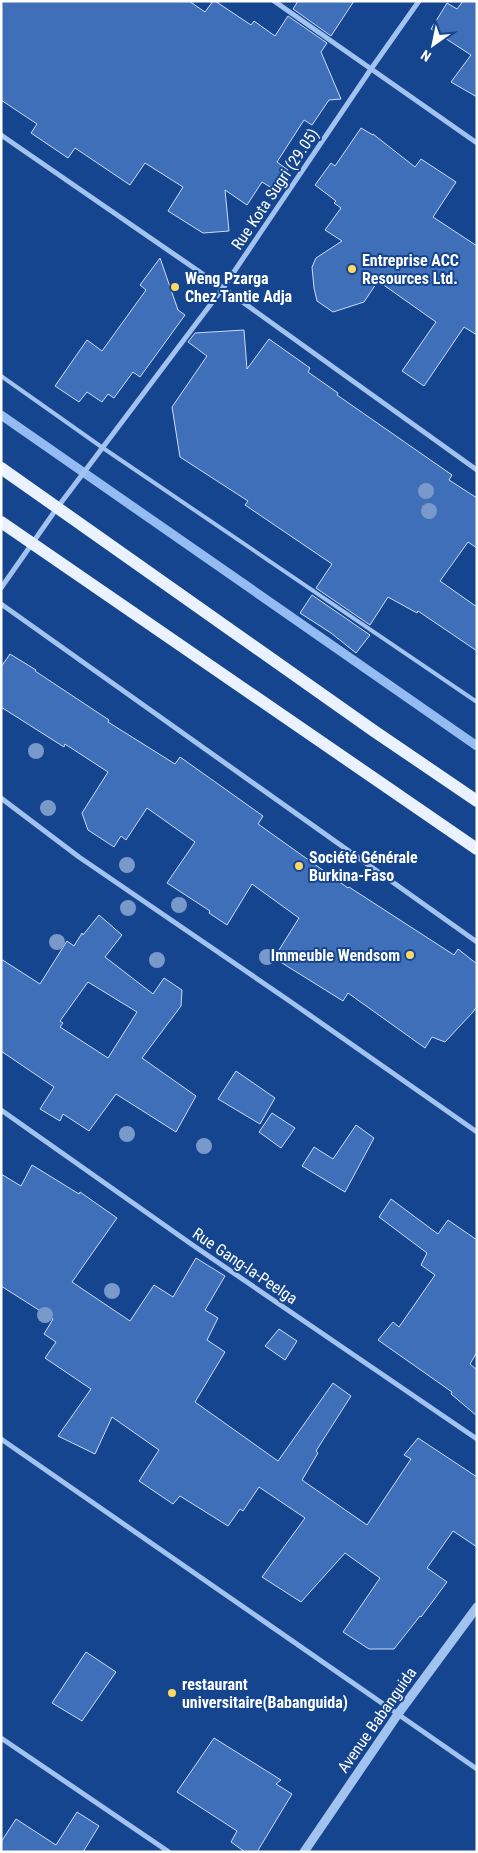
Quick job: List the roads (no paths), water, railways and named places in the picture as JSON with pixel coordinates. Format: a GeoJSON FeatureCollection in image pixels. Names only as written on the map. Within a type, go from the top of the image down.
{"type":"FeatureCollection","features":[{"type":"Feature","properties":{"kind":"main road"},"geometry":{"type":"LineString","coordinates":[[1,468],[477,801]]}},
{"type":"Feature","properties":{"kind":"main road"},"geometry":{"type":"LineString","coordinates":[[1,522],[477,850]]}},
{"type":"Feature","properties":{"kind":"street"},"geometry":{"type":"LineString","coordinates":[[274,1],[477,143]]}},
{"type":"Feature","properties":{"kind":"street","name":"Rue Kota Sugri (29.05)"},"geometry":{"type":"LineString","coordinates":[[1,588],[57,508],[223,288],[419,1]]}},
{"type":"Feature","properties":{"kind":"street"},"geometry":{"type":"LineString","coordinates":[[1,134],[223,288],[477,470]]}},
{"type":"Feature","properties":{"kind":"street"},"geometry":{"type":"LineString","coordinates":[[1,604],[477,942]]}},
{"type":"Feature","properties":{"kind":"street"},"geometry":{"type":"LineString","coordinates":[[1,798],[79,857],[477,1132]]}},
{"type":"Feature","properties":{"kind":"street","name":"Rue Gang-la-Peelga"},"geometry":{"type":"LineString","coordinates":[[1,1110],[194,1246],[477,1439]]}},
{"type":"Feature","properties":{"kind":"street"},"geometry":{"type":"LineString","coordinates":[[1,1439],[477,1769]]}},
{"type":"Feature","properties":{"kind":"street","name":"Avenue Babanguida"},"geometry":{"type":"LineString","coordinates":[[304,1852],[398,1714],[477,1607]]}},
{"type":"Feature","properties":{"kind":"street"},"geometry":{"type":"LineString","coordinates":[[1,1738],[169,1852]]}},
{"type":"Feature","properties":{"kind":"lane"},"geometry":{"type":"LineString","coordinates":[[1,376],[103,448],[477,702]]}},
{"type":"Feature","properties":{"kind":"waterway"},"geometry":{"type":"LineString","coordinates":[[1,415],[477,746]]}},
{"type":"Feature","properties":{"kind":"place","name":"Entreprise ACC Resources Ltd."},"geometry":{"type":"Point","coordinates":[352,269]}},
{"type":"Feature","properties":{"kind":"place","name":"Weng Pzarga Chez Tantie Adja"},"geometry":{"type":"Point","coordinates":[175,287]}},
{"type":"Feature","properties":{"kind":"place","name":"Société Générale Burkina-Faso"},"geometry":{"type":"Point","coordinates":[299,866]}},
{"type":"Feature","properties":{"kind":"place","name":"Immeuble Wendsom"},"geometry":{"type":"Point","coordinates":[410,955]}},
{"type":"Feature","properties":{"kind":"place","name":"restaurant universitaire(Babanguida)"},"geometry":{"type":"Point","coordinates":[172,1693]}}]}
